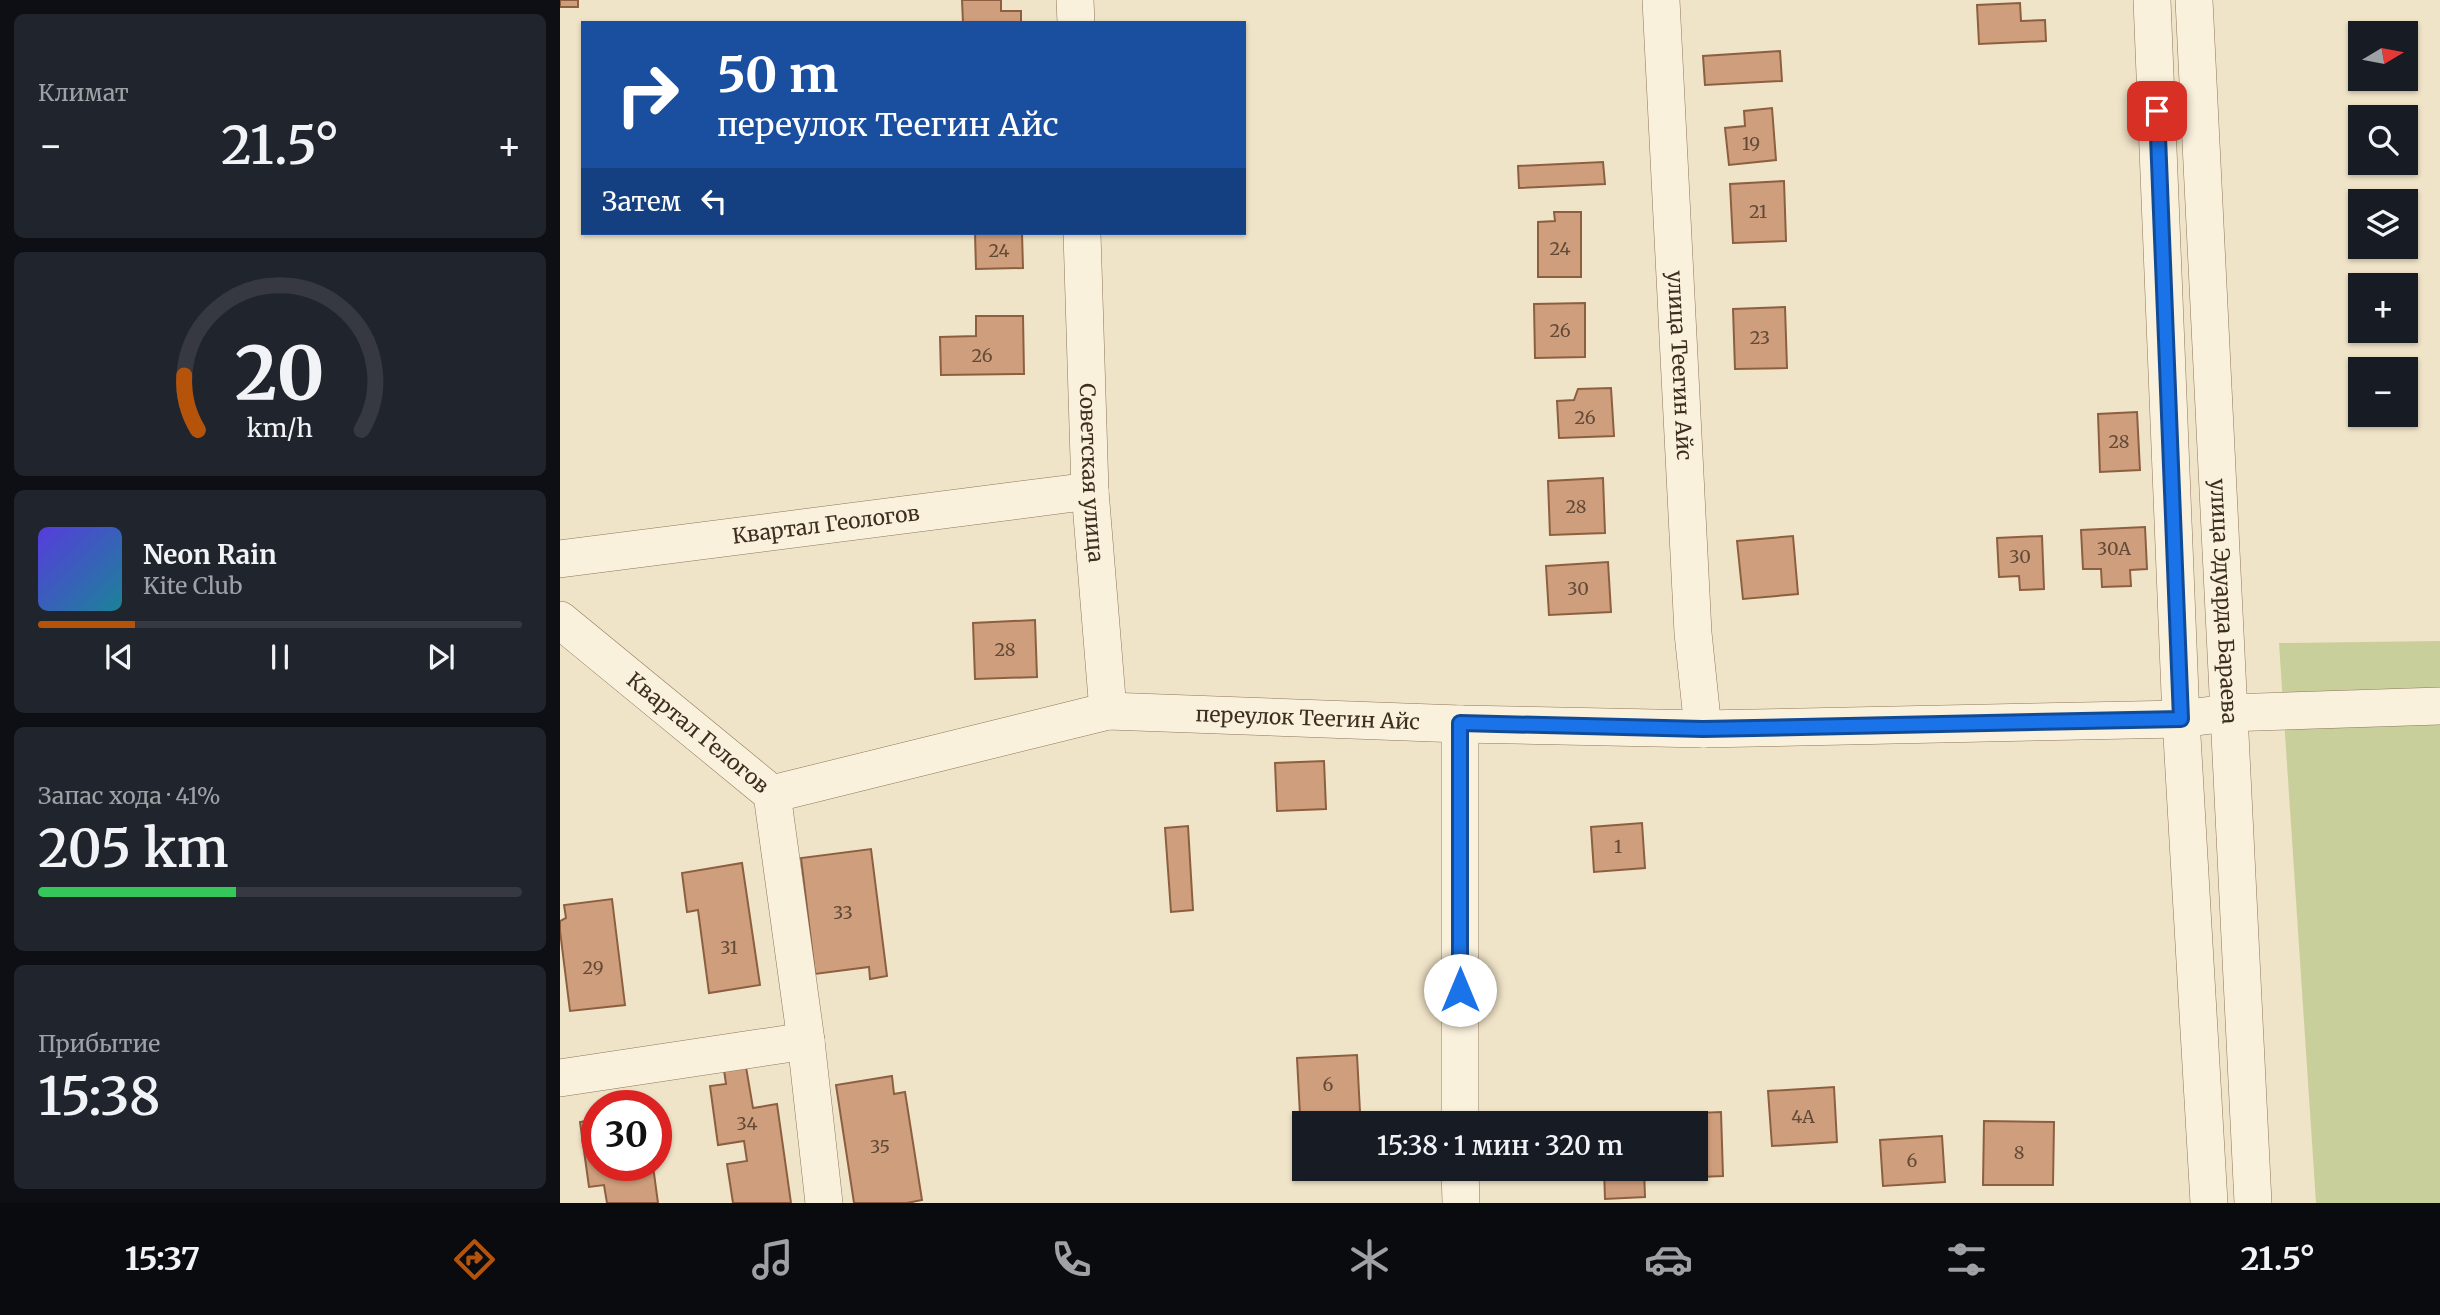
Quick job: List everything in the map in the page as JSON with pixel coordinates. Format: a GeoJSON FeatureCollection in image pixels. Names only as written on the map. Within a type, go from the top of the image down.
{"type":"FeatureCollection","features":[{"type":"Feature","properties":{"kind":"street"},"geometry":{"type":"LineString","coordinates":[[1075,0],[1076,21]]}},
{"type":"Feature","properties":{"kind":"street","name":"улица Теегин Айс"},"geometry":{"type":"LineString","coordinates":[[1661,0],[1693,633],[1703,729]]}},
{"type":"Feature","properties":{"kind":"street"},"geometry":{"type":"LineString","coordinates":[[2152,0],[2181,719],[2209,1203]]}},
{"type":"Feature","properties":{"kind":"street","name":"улица Эдуарда Бараева"},"geometry":{"type":"LineString","coordinates":[[2194,0],[2253,1203]]}},
{"type":"Feature","properties":{"kind":"street","name":"Советская улица"},"geometry":{"type":"LineString","coordinates":[[1082,235],[1090,491],[1108,710]]}},
{"type":"Feature","properties":{"kind":"street","name":"Квартал Геологов"},"geometry":{"type":"LineString","coordinates":[[560,559],[1090,491]]}},
{"type":"Feature","properties":{"kind":"street","name":"Квартал Гелогов"},"geometry":{"type":"LineString","coordinates":[[560,620],[772,794],[806,1041]]}},
{"type":"Feature","properties":{"kind":"street","name":"переулок Теегин Айс"},"geometry":{"type":"LineString","coordinates":[[1108,710],[1703,729],[2181,719],[2227,713],[2440,706]]}},
{"type":"Feature","properties":{"kind":"street"},"geometry":{"type":"LineString","coordinates":[[772,794],[1108,710]]}},
{"type":"Feature","properties":{"kind":"street"},"geometry":{"type":"LineString","coordinates":[[1460,723],[1460,1111]]}},
{"type":"Feature","properties":{"kind":"street"},"geometry":{"type":"LineString","coordinates":[[560,1078],[806,1041],[824,1203]]}},
{"type":"Feature","properties":{"kind":"street"},"geometry":{"type":"LineString","coordinates":[[1461,1181],[1461,1203]]}},
{"type":"Feature","properties":{"kind":"green space"},"geometry":{"type":"Polygon","coordinates":[[[2440,641],[2440,1203],[2316,1203],[2279,643],[2440,641]]]}},
{"type":"Feature","properties":{"kind":"building"},"geometry":{"type":"Polygon","coordinates":[[[560,0],[578,0],[578,7],[560,7],[560,0]]]}},
{"type":"Feature","properties":{"kind":"building"},"geometry":{"type":"Polygon","coordinates":[[[962,0],[1001,0],[1001,11],[1021,11],[1021,21],[963,21],[962,0]]]}},
{"type":"Feature","properties":{"kind":"building"},"geometry":{"type":"Polygon","coordinates":[[[2020,3],[2021,21],[2045,20],[2046,41],[1979,44],[1977,5],[2020,3]]]}},
{"type":"Feature","properties":{"kind":"building"},"geometry":{"type":"Polygon","coordinates":[[[1780,51],[1782,81],[1705,85],[1703,56],[1780,51]]]}},
{"type":"Feature","properties":{"kind":"building"},"geometry":{"type":"Polygon","coordinates":[[[1772,108],[1776,160],[1729,165],[1725,128],[1745,126],[1744,111],[1772,108]]]}},
{"type":"Feature","properties":{"kind":"building"},"geometry":{"type":"Polygon","coordinates":[[[1603,162],[1605,184],[1519,188],[1518,166],[1603,162]]]}},
{"type":"Feature","properties":{"kind":"building"},"geometry":{"type":"Polygon","coordinates":[[[1784,181],[1786,241],[1733,243],[1730,184],[1784,181]]]}},
{"type":"Feature","properties":{"kind":"building"},"geometry":{"type":"Polygon","coordinates":[[[1554,212],[1581,212],[1581,277],[1538,277],[1538,222],[1555,221],[1554,212]]]}},
{"type":"Feature","properties":{"kind":"building"},"geometry":{"type":"Polygon","coordinates":[[[975,235],[1022,235],[1023,268],[976,269],[975,235]]]}},
{"type":"Feature","properties":{"kind":"building"},"geometry":{"type":"Polygon","coordinates":[[[1585,303],[1585,357],[1535,358],[1534,304],[1585,303]]]}},
{"type":"Feature","properties":{"kind":"building"},"geometry":{"type":"Polygon","coordinates":[[[1785,307],[1787,368],[1735,369],[1733,309],[1785,307]]]}},
{"type":"Feature","properties":{"kind":"building"},"geometry":{"type":"Polygon","coordinates":[[[976,316],[1023,316],[1024,374],[941,375],[940,337],[976,336],[976,316]]]}},
{"type":"Feature","properties":{"kind":"building"},"geometry":{"type":"Polygon","coordinates":[[[1611,388],[1614,436],[1559,438],[1557,401],[1574,400],[1578,389],[1611,388]]]}},
{"type":"Feature","properties":{"kind":"building"},"geometry":{"type":"Polygon","coordinates":[[[2137,412],[2140,470],[2100,472],[2098,414],[2137,412]]]}},
{"type":"Feature","properties":{"kind":"building"},"geometry":{"type":"Polygon","coordinates":[[[1603,478],[1605,533],[1550,535],[1548,481],[1603,478]]]}},
{"type":"Feature","properties":{"kind":"building"},"geometry":{"type":"Polygon","coordinates":[[[2145,527],[2147,569],[2130,570],[2131,586],[2102,587],[2101,569],[2083,569],[2081,530],[2145,527]]]}},
{"type":"Feature","properties":{"kind":"building"},"geometry":{"type":"Polygon","coordinates":[[[1793,536],[1798,594],[1743,599],[1737,541],[1793,536]]]}},
{"type":"Feature","properties":{"kind":"building"},"geometry":{"type":"Polygon","coordinates":[[[2042,536],[2044,589],[2020,590],[2019,576],[1999,577],[1997,538],[2042,536]]]}},
{"type":"Feature","properties":{"kind":"building"},"geometry":{"type":"Polygon","coordinates":[[[1608,562],[1611,612],[1549,615],[1546,566],[1608,562]]]}},
{"type":"Feature","properties":{"kind":"building"},"geometry":{"type":"Polygon","coordinates":[[[1035,620],[1037,677],[975,679],[973,623],[1035,620]]]}},
{"type":"Feature","properties":{"kind":"building"},"geometry":{"type":"Polygon","coordinates":[[[1324,761],[1326,809],[1277,811],[1275,763],[1324,761]]]}},
{"type":"Feature","properties":{"kind":"building"},"geometry":{"type":"Polygon","coordinates":[[[1642,823],[1645,868],[1594,872],[1591,827],[1642,823]]]}},
{"type":"Feature","properties":{"kind":"building"},"geometry":{"type":"Polygon","coordinates":[[[1188,826],[1193,910],[1171,912],[1165,828],[1188,826]]]}},
{"type":"Feature","properties":{"kind":"building"},"geometry":{"type":"Polygon","coordinates":[[[871,849],[887,976],[870,979],[869,967],[815,974],[801,858],[871,849]]]}},
{"type":"Feature","properties":{"kind":"building"},"geometry":{"type":"Polygon","coordinates":[[[742,863],[760,985],[709,993],[698,910],[687,912],[682,873],[742,863]]]}},
{"type":"Feature","properties":{"kind":"building"},"geometry":{"type":"Polygon","coordinates":[[[612,899],[625,1005],[570,1011],[560,931],[560,921],[566,918],[564,905],[612,899]]]}},
{"type":"Feature","properties":{"kind":"building"},"geometry":{"type":"Polygon","coordinates":[[[1357,1055],[1360,1111],[1300,1111],[1297,1058],[1357,1055]]]}},
{"type":"Feature","properties":{"kind":"building"},"geometry":{"type":"Polygon","coordinates":[[[746,1067],[753,1108],[777,1104],[791,1203],[733,1203],[727,1164],[747,1161],[744,1141],[718,1145],[710,1086],[726,1084],[724,1070],[746,1067]]]}},
{"type":"Feature","properties":{"kind":"building"},"geometry":{"type":"Polygon","coordinates":[[[892,1076],[894,1094],[905,1092],[922,1200],[907,1203],[854,1203],[836,1085],[892,1076]]]}},
{"type":"Feature","properties":{"kind":"building"},"geometry":{"type":"Polygon","coordinates":[[[1834,1087],[1837,1142],[1772,1146],[1768,1091],[1834,1087]]]}},
{"type":"Feature","properties":{"kind":"building"},"geometry":{"type":"Polygon","coordinates":[[[1721,1112],[1723,1176],[1708,1177],[1708,1113],[1721,1112]]]}},
{"type":"Feature","properties":{"kind":"building"},"geometry":{"type":"Polygon","coordinates":[[[1984,1121],[2054,1122],[2053,1185],[1983,1185],[1984,1121]]]}},
{"type":"Feature","properties":{"kind":"building"},"geometry":{"type":"Polygon","coordinates":[[[1942,1136],[1945,1182],[1883,1186],[1880,1140],[1942,1136]]]}},
{"type":"Feature","properties":{"kind":"building"},"geometry":{"type":"Polygon","coordinates":[[[588,1181],[655,1181],[658,1203],[607,1203],[604,1185],[589,1187],[588,1181]]]}},
{"type":"Feature","properties":{"kind":"building"},"geometry":{"type":"Polygon","coordinates":[[[1604,1181],[1644,1181],[1645,1197],[1605,1199],[1604,1181]]]}},
{"type":"Feature","properties":{"kind":"route"},"geometry":{"type":"LineString","coordinates":[[1460,990],[1460,723],[1703,729],[2181,719],[2157,111]]}}]}
